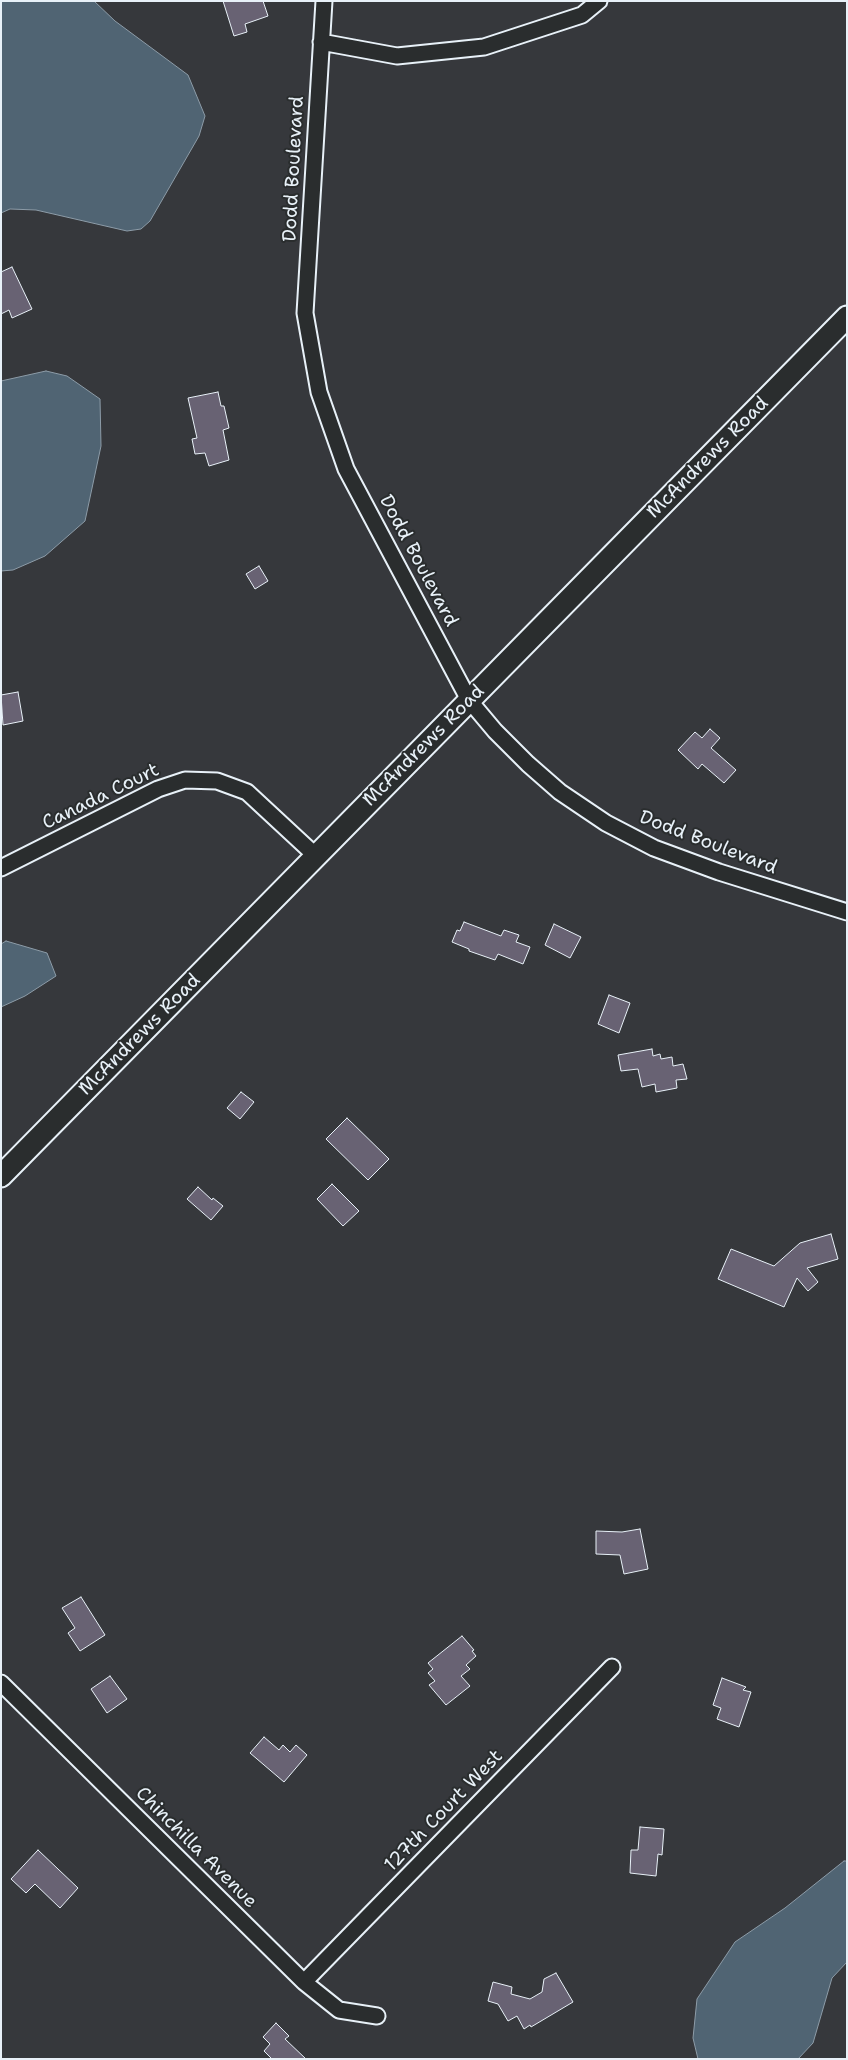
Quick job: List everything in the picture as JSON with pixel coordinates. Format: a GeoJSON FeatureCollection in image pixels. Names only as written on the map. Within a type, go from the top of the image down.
{"type":"FeatureCollection","features":[{"type":"Feature","properties":{"kind":"main road","name":"McAndrews Road"},"geometry":{"type":"LineString","coordinates":[[1,1176],[847,317]]}},
{"type":"Feature","properties":{"kind":"street","name":"Dodd Boulevard"},"geometry":{"type":"LineString","coordinates":[[324,1],[305,313],[319,392],[346,469],[470,700],[495,731],[528,764],[560,792],[606,823],[654,848],[719,872],[847,912]]}},
{"type":"Feature","properties":{"kind":"street"},"geometry":{"type":"LineString","coordinates":[[321,42],[397,56],[484,47],[582,15],[599,1]]}},
{"type":"Feature","properties":{"kind":"street","name":"Canada Court"},"geometry":{"type":"LineString","coordinates":[[1,868],[158,789],[185,780],[217,781],[247,792],[316,856]]}},
{"type":"Feature","properties":{"kind":"street","name":"127th Court West"},"geometry":{"type":"LineString","coordinates":[[304,1982],[612,1668]]}},
{"type":"Feature","properties":{"kind":"street","name":"Chinchilla Avenue"},"geometry":{"type":"LineString","coordinates":[[1,1683],[304,1982],[339,2010],[377,2016]]}},
{"type":"Feature","properties":{"kind":"water"},"geometry":{"type":"Polygon","coordinates":[[[1,1],[94,1],[115,21],[188,75],[205,116],[199,136],[150,221],[141,229],[127,231],[36,210],[10,209],[1,213],[1,1]]]}},
{"type":"Feature","properties":{"kind":"water"},"geometry":{"type":"Polygon","coordinates":[[[46,371],[67,376],[100,399],[101,446],[85,521],[45,556],[13,570],[1,571],[1,381],[46,371]]]}},
{"type":"Feature","properties":{"kind":"water"},"geometry":{"type":"Polygon","coordinates":[[[6,941],[47,953],[56,976],[25,996],[1,1007],[1,944],[6,941]]]}},
{"type":"Feature","properties":{"kind":"water"},"geometry":{"type":"Polygon","coordinates":[[[844,1861],[847,1861],[847,1962],[832,1978],[813,2043],[798,2059],[698,2059],[693,2038],[697,1999],[735,1942],[785,1908],[844,1861]]]}},
{"type":"Feature","properties":{"kind":"building"},"geometry":{"type":"Polygon","coordinates":[[[223,1],[263,1],[268,16],[245,24],[247,32],[234,36],[223,1]]]}},
{"type":"Feature","properties":{"kind":"building"},"geometry":{"type":"Polygon","coordinates":[[[12,267],[32,309],[12,318],[9,310],[1,314],[1,272],[12,267]]]}},
{"type":"Feature","properties":{"kind":"building"},"geometry":{"type":"Polygon","coordinates":[[[218,392],[221,406],[224,406],[229,428],[223,430],[229,460],[209,466],[205,453],[195,454],[192,439],[197,438],[188,398],[218,392]]]}},
{"type":"Feature","properties":{"kind":"building"},"geometry":{"type":"Polygon","coordinates":[[[259,566],[268,581],[255,589],[246,574],[259,566]]]}},
{"type":"Feature","properties":{"kind":"building"},"geometry":{"type":"Polygon","coordinates":[[[18,692],[23,721],[3,725],[1,695],[18,692]]]}},
{"type":"Feature","properties":{"kind":"building"},"geometry":{"type":"Polygon","coordinates":[[[710,729],[720,738],[711,748],[736,770],[724,783],[702,764],[698,769],[678,750],[695,732],[702,738],[710,729]]]}},
{"type":"Feature","properties":{"kind":"building"},"geometry":{"type":"Polygon","coordinates":[[[464,922],[501,936],[504,930],[519,935],[516,942],[530,947],[523,964],[498,954],[495,960],[469,951],[469,949],[452,942],[457,930],[460,931],[464,922]]]}},
{"type":"Feature","properties":{"kind":"building"},"geometry":{"type":"Polygon","coordinates":[[[554,924],[581,937],[570,958],[545,945],[554,924]]]}},
{"type":"Feature","properties":{"kind":"building"},"geometry":{"type":"Polygon","coordinates":[[[609,995],[630,1003],[619,1033],[598,1024],[609,995]]]}},
{"type":"Feature","properties":{"kind":"building"},"geometry":{"type":"Polygon","coordinates":[[[652,1049],[653,1056],[660,1054],[661,1059],[672,1057],[673,1066],[683,1064],[687,1079],[676,1080],[677,1088],[656,1092],[655,1084],[642,1087],[638,1069],[621,1071],[618,1055],[652,1049]]]}},
{"type":"Feature","properties":{"kind":"building"},"geometry":{"type":"Polygon","coordinates":[[[241,1092],[254,1102],[240,1119],[227,1108],[241,1092]]]}},
{"type":"Feature","properties":{"kind":"building"},"geometry":{"type":"Polygon","coordinates":[[[347,1118],[389,1159],[368,1180],[326,1139],[347,1118]]]}},
{"type":"Feature","properties":{"kind":"building"},"geometry":{"type":"Polygon","coordinates":[[[332,1184],[359,1211],[343,1226],[317,1199],[332,1184]]]}},
{"type":"Feature","properties":{"kind":"building"},"geometry":{"type":"Polygon","coordinates":[[[198,1187],[212,1200],[213,1198],[223,1206],[211,1220],[187,1199],[198,1187]]]}},
{"type":"Feature","properties":{"kind":"building"},"geometry":{"type":"Polygon","coordinates":[[[831,1234],[838,1259],[807,1268],[818,1282],[808,1291],[797,1278],[784,1307],[718,1279],[731,1249],[774,1266],[800,1243],[831,1234]]]}},
{"type":"Feature","properties":{"kind":"building"},"geometry":{"type":"Polygon","coordinates":[[[640,1529],[648,1569],[624,1574],[620,1555],[596,1554],[596,1531],[622,1532],[640,1529]]]}},
{"type":"Feature","properties":{"kind":"building"},"geometry":{"type":"Polygon","coordinates":[[[81,1597],[105,1635],[80,1651],[68,1633],[75,1628],[62,1608],[81,1597]]]}},
{"type":"Feature","properties":{"kind":"building"},"geometry":{"type":"Polygon","coordinates":[[[462,1636],[474,1650],[472,1651],[476,1656],[466,1665],[470,1669],[461,1676],[470,1686],[446,1705],[429,1685],[435,1681],[428,1673],[433,1669],[428,1663],[462,1636]]]}},
{"type":"Feature","properties":{"kind":"building"},"geometry":{"type":"Polygon","coordinates":[[[110,1676],[127,1699],[107,1713],[91,1689],[110,1676]]]}},
{"type":"Feature","properties":{"kind":"building"},"geometry":{"type":"Polygon","coordinates":[[[722,1678],[746,1687],[743,1690],[751,1692],[739,1727],[717,1719],[721,1708],[713,1705],[722,1678]]]}},
{"type":"Feature","properties":{"kind":"building"},"geometry":{"type":"Polygon","coordinates":[[[264,1737],[279,1750],[283,1745],[290,1752],[296,1745],[307,1755],[284,1782],[250,1753],[264,1737]]]}},
{"type":"Feature","properties":{"kind":"building"},"geometry":{"type":"Polygon","coordinates":[[[640,1827],[664,1829],[662,1855],[658,1854],[656,1876],[630,1873],[631,1850],[638,1850],[640,1827]]]}},
{"type":"Feature","properties":{"kind":"building"},"geometry":{"type":"Polygon","coordinates":[[[38,1850],[78,1888],[60,1908],[35,1884],[26,1893],[11,1879],[38,1850]]]}},
{"type":"Feature","properties":{"kind":"building"},"geometry":{"type":"Polygon","coordinates":[[[556,1973],[573,2002],[531,2027],[530,2025],[524,2029],[517,2016],[508,2021],[498,2004],[488,2001],[493,1982],[512,1987],[511,1994],[530,1999],[542,1992],[544,1979],[556,1973]]]}},
{"type":"Feature","properties":{"kind":"building"},"geometry":{"type":"Polygon","coordinates":[[[276,2023],[289,2036],[285,2039],[306,2059],[272,2059],[264,2051],[270,2044],[263,2037],[276,2023]]]}}]}
